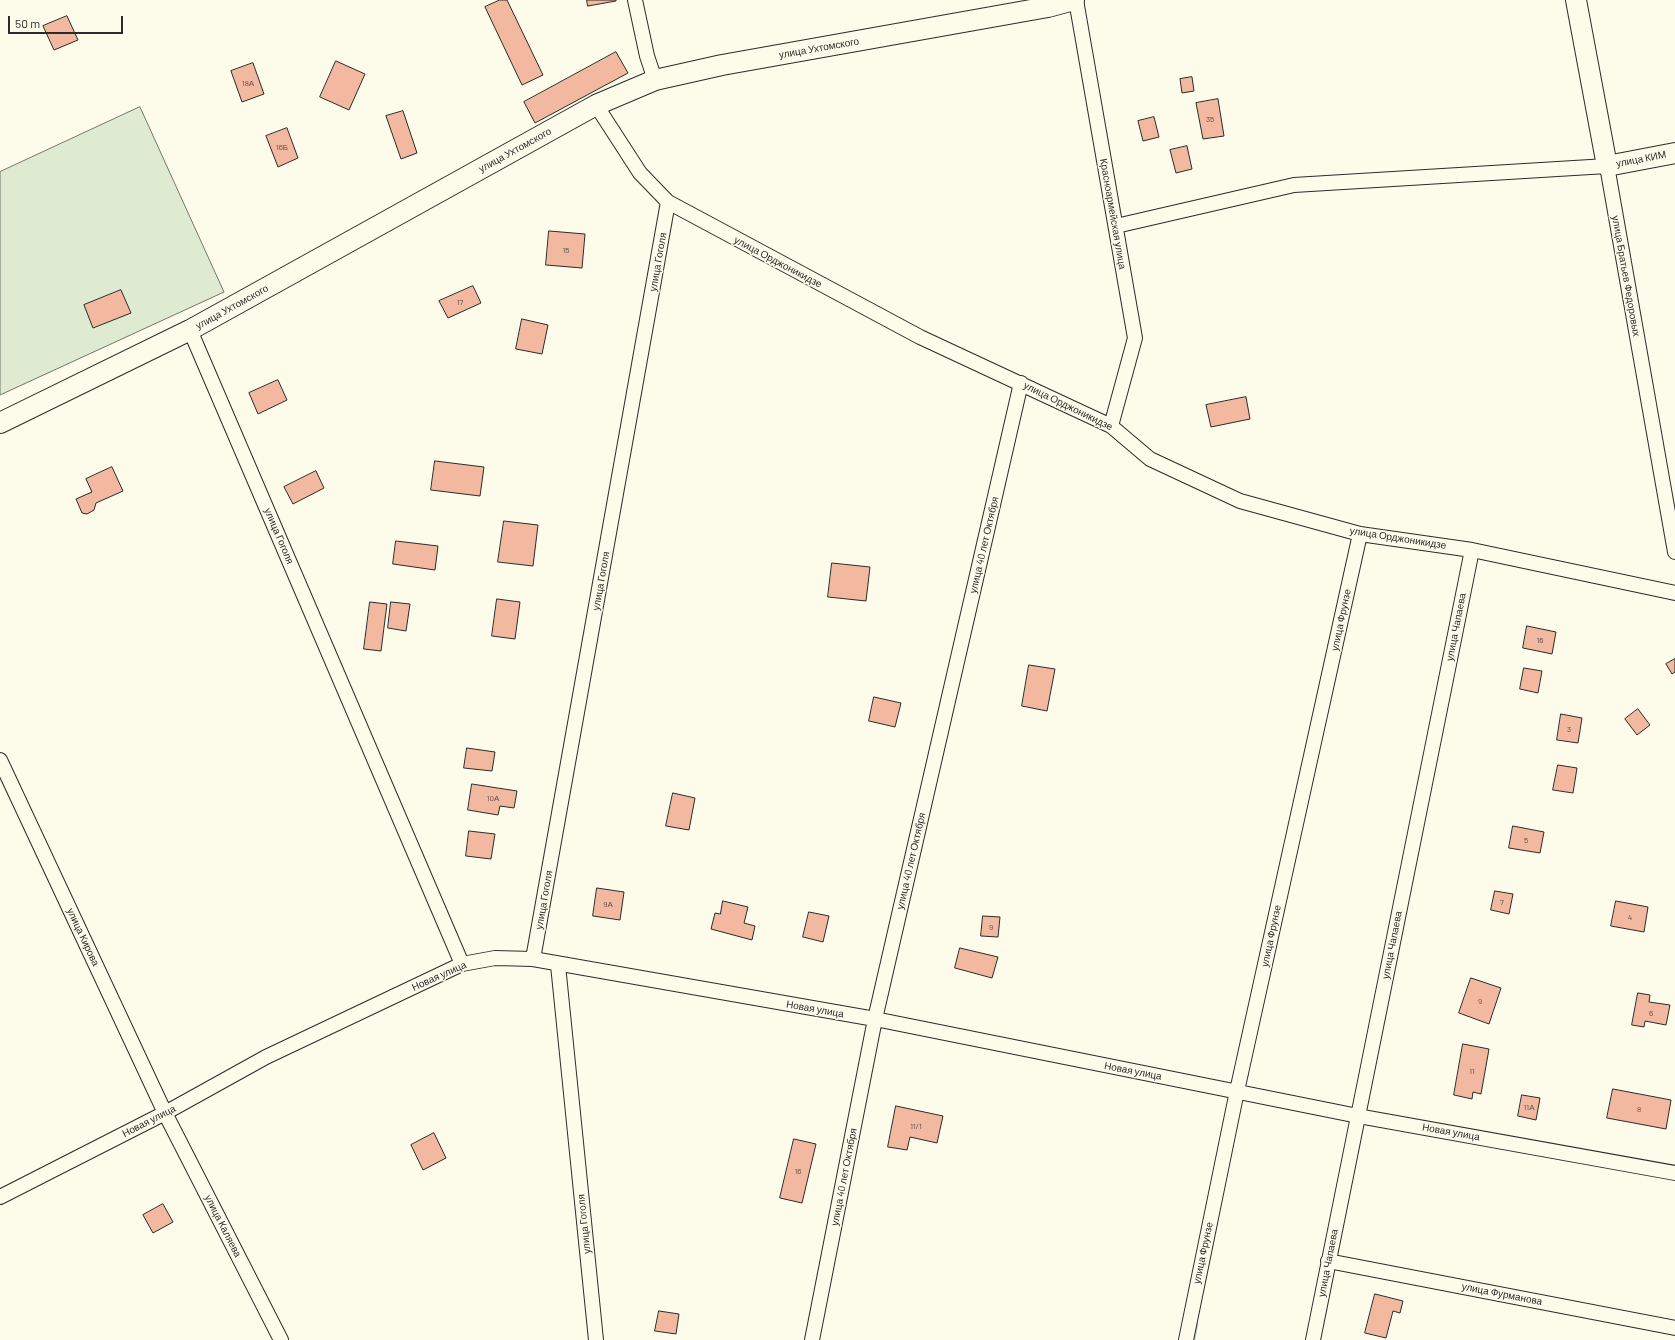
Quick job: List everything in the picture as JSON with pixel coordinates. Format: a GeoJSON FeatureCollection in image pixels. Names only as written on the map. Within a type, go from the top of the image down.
{"type":"FeatureCollection","features":[{"type":"Feature","properties":{"kind":"main road","name":"улица Ухтомского"},"geometry":{"type":"LineString","coordinates":[[0,423],[190,330],[596,105],[655,80],[722,65],[1048,7],[1075,0]]}},
{"type":"Feature","properties":{"kind":"main road","name":"улица Братьев Федоровых"},"geometry":{"type":"LineString","coordinates":[[1576,0],[1606,166]]}},
{"type":"Feature","properties":{"kind":"main road","name":"улица КИМ"},"geometry":{"type":"LineString","coordinates":[[1606,166],[1675,153]]}},
{"type":"Feature","properties":{"kind":"street"},"geometry":{"type":"LineString","coordinates":[[635,0],[647,56],[655,80]]}},
{"type":"Feature","properties":{"kind":"street","name":"Красноармейская улица"},"geometry":{"type":"LineString","coordinates":[[1075,0],[1135,338],[1111,426]]}},
{"type":"Feature","properties":{"kind":"street","name":"улица Орджоникидзе"},"geometry":{"type":"LineString","coordinates":[[596,105],[640,173],[668,202],[920,337],[1111,426],[1150,459],[1240,501],[1360,534],[1472,550],[1675,593]]}},
{"type":"Feature","properties":{"kind":"street"},"geometry":{"type":"LineString","coordinates":[[1116,226],[1294,185],[1606,166]]}},
{"type":"Feature","properties":{"kind":"street","name":"улица Братьев Федоровых"},"geometry":{"type":"LineString","coordinates":[[1606,166],[1675,552]]}},
{"type":"Feature","properties":{"kind":"street","name":"улица Гоголя"},"geometry":{"type":"LineString","coordinates":[[533,959],[668,202]]}},
{"type":"Feature","properties":{"kind":"street","name":"улица Гоголя"},"geometry":{"type":"LineString","coordinates":[[190,330],[462,964]]}},
{"type":"Feature","properties":{"kind":"street","name":"улица 40 лет Октября"},"geometry":{"type":"LineString","coordinates":[[812,1340],[875,1019],[1021,383]]}},
{"type":"Feature","properties":{"kind":"street","name":"улица Фрунзе"},"geometry":{"type":"LineString","coordinates":[[1186,1340],[1237,1091],[1360,534]]}},
{"type":"Feature","properties":{"kind":"street","name":"улица Чапаева"},"geometry":{"type":"LineString","coordinates":[[1313,1340],[1472,550]]}},
{"type":"Feature","properties":{"kind":"street","name":"улица Кирова"},"geometry":{"type":"LineString","coordinates":[[0,760],[165,1113]]}},
{"type":"Feature","properties":{"kind":"street","name":"Новая улица"},"geometry":{"type":"LineString","coordinates":[[0,1197],[165,1113],[266,1057],[462,964],[495,958],[533,959],[558,965],[875,1019],[1358,1116],[1675,1173]]}},
{"type":"Feature","properties":{"kind":"street","name":"улица Гоголя"},"geometry":{"type":"LineString","coordinates":[[558,965],[596,1340]]}},
{"type":"Feature","properties":{"kind":"street","name":"улица Каляева"},"geometry":{"type":"LineString","coordinates":[[165,1113],[281,1340]]}},
{"type":"Feature","properties":{"kind":"street","name":"улица Фурманова"},"geometry":{"type":"LineString","coordinates":[[1328,1261],[1675,1328]]}},
{"type":"Feature","properties":{"kind":"green space"},"geometry":{"type":"Polygon","coordinates":[[[140,107],[224,292],[0,395],[0,172],[140,107]]]}},
{"type":"Feature","properties":{"kind":"building"},"geometry":{"type":"Polygon","coordinates":[[[500,0],[507,0],[543,75],[522,85],[485,7],[500,0]]]}},
{"type":"Feature","properties":{"kind":"building"},"geometry":{"type":"Polygon","coordinates":[[[587,0],[616,0],[616,1],[588,6],[587,0]]]}},
{"type":"Feature","properties":{"kind":"building"},"geometry":{"type":"Polygon","coordinates":[[[67,16],[78,40],[54,50],[43,26],[67,16]]]}},
{"type":"Feature","properties":{"kind":"building"},"geometry":{"type":"Polygon","coordinates":[[[616,52],[628,73],[535,123],[524,102],[616,52]]]}},
{"type":"Feature","properties":{"kind":"building"},"geometry":{"type":"Polygon","coordinates":[[[336,61],[365,74],[349,110],[320,97],[336,61]]]}},
{"type":"Feature","properties":{"kind":"building"},"geometry":{"type":"Polygon","coordinates":[[[253,63],[264,94],[242,102],[231,71],[253,63]]]}},
{"type":"Feature","properties":{"kind":"building"},"geometry":{"type":"Polygon","coordinates":[[[1192,77],[1194,91],[1182,93],[1180,79],[1192,77]]]}},
{"type":"Feature","properties":{"kind":"building"},"geometry":{"type":"Polygon","coordinates":[[[1218,99],[1224,136],[1203,139],[1196,103],[1218,99]]]}},
{"type":"Feature","properties":{"kind":"building"},"geometry":{"type":"Polygon","coordinates":[[[403,111],[417,153],[401,159],[386,116],[403,111]]]}},
{"type":"Feature","properties":{"kind":"building"},"geometry":{"type":"Polygon","coordinates":[[[1154,117],[1159,137],[1143,141],[1138,121],[1154,117]]]}},
{"type":"Feature","properties":{"kind":"building"},"geometry":{"type":"Polygon","coordinates":[[[287,128],[298,158],[278,167],[266,136],[287,128]]]}},
{"type":"Feature","properties":{"kind":"building"},"geometry":{"type":"Polygon","coordinates":[[[1187,146],[1192,169],[1176,173],[1170,150],[1187,146]]]}},
{"type":"Feature","properties":{"kind":"building"},"geometry":{"type":"Polygon","coordinates":[[[549,231],[585,234],[582,268],[546,265],[549,231]]]}},
{"type":"Feature","properties":{"kind":"building"},"geometry":{"type":"Polygon","coordinates":[[[473,286],[481,303],[448,318],[439,301],[473,286]]]}},
{"type":"Feature","properties":{"kind":"building"},"geometry":{"type":"Polygon","coordinates":[[[121,290],[131,313],[93,328],[84,305],[121,290]]]}},
{"type":"Feature","properties":{"kind":"building"},"geometry":{"type":"Polygon","coordinates":[[[522,319],[548,325],[542,354],[516,349],[522,319]]]}},
{"type":"Feature","properties":{"kind":"building"},"geometry":{"type":"Polygon","coordinates":[[[278,380],[287,400],[258,414],[249,393],[278,380]]]}},
{"type":"Feature","properties":{"kind":"building"},"geometry":{"type":"Polygon","coordinates":[[[1246,397],[1250,419],[1211,427],[1206,405],[1246,397]]]}},
{"type":"Feature","properties":{"kind":"building"},"geometry":{"type":"Polygon","coordinates":[[[435,461],[484,467],[480,496],[431,490],[435,461]]]}},
{"type":"Feature","properties":{"kind":"building"},"geometry":{"type":"Polygon","coordinates":[[[112,467],[123,491],[96,503],[94,510],[87,514],[82,513],[76,499],[92,492],[86,479],[112,467]]]}},
{"type":"Feature","properties":{"kind":"building"},"geometry":{"type":"Polygon","coordinates":[[[316,471],[324,488],[293,504],[284,487],[316,471]]]}},
{"type":"Feature","properties":{"kind":"building"},"geometry":{"type":"Polygon","coordinates":[[[504,521],[538,525],[533,566],[498,562],[504,521]]]}},
{"type":"Feature","properties":{"kind":"building"},"geometry":{"type":"Polygon","coordinates":[[[396,541],[438,546],[435,570],[393,564],[396,541]]]}},
{"type":"Feature","properties":{"kind":"building"},"geometry":{"type":"Polygon","coordinates":[[[832,563],[870,567],[866,601],[828,597],[832,563]]]}},
{"type":"Feature","properties":{"kind":"building"},"geometry":{"type":"Polygon","coordinates":[[[497,599],[520,602],[515,639],[492,636],[497,599]]]}},
{"type":"Feature","properties":{"kind":"building"},"geometry":{"type":"Polygon","coordinates":[[[370,602],[387,604],[381,651],[364,649],[370,602]]]}},
{"type":"Feature","properties":{"kind":"building"},"geometry":{"type":"Polygon","coordinates":[[[391,602],[410,604],[406,631],[388,628],[391,602]]]}},
{"type":"Feature","properties":{"kind":"building"},"geometry":{"type":"Polygon","coordinates":[[[1527,626],[1556,632],[1552,654],[1523,648],[1527,626]]]}},
{"type":"Feature","properties":{"kind":"building"},"geometry":{"type":"Polygon","coordinates":[[[1675,659],[1675,672],[1672,674],[1666,664],[1675,659]]]}},
{"type":"Feature","properties":{"kind":"building"},"geometry":{"type":"Polygon","coordinates":[[[1029,665],[1055,669],[1047,711],[1022,706],[1029,665]]]}},
{"type":"Feature","properties":{"kind":"building"},"geometry":{"type":"Polygon","coordinates":[[[1524,668],[1542,671],[1538,693],[1520,689],[1524,668]]]}},
{"type":"Feature","properties":{"kind":"building"},"geometry":{"type":"Polygon","coordinates":[[[874,697],[901,703],[895,727],[869,721],[874,697]]]}},
{"type":"Feature","properties":{"kind":"building"},"geometry":{"type":"Polygon","coordinates":[[[1638,709],[1650,725],[1637,735],[1625,719],[1638,709]]]}},
{"type":"Feature","properties":{"kind":"building"},"geometry":{"type":"Polygon","coordinates":[[[1561,714],[1582,718],[1578,743],[1557,740],[1561,714]]]}},
{"type":"Feature","properties":{"kind":"building"},"geometry":{"type":"Polygon","coordinates":[[[467,748],[495,752],[492,771],[464,768],[467,748]]]}},
{"type":"Feature","properties":{"kind":"building"},"geometry":{"type":"Polygon","coordinates":[[[1558,765],[1577,768],[1573,793],[1553,790],[1558,765]]]}},
{"type":"Feature","properties":{"kind":"building"},"geometry":{"type":"Polygon","coordinates":[[[472,784],[517,791],[514,808],[500,806],[498,815],[468,810],[472,784]]]}},
{"type":"Feature","properties":{"kind":"building"},"geometry":{"type":"Polygon","coordinates":[[[673,793],[695,798],[689,830],[666,826],[673,793]]]}},
{"type":"Feature","properties":{"kind":"building"},"geometry":{"type":"Polygon","coordinates":[[[1513,826],[1544,832],[1540,853],[1509,848],[1513,826]]]}},
{"type":"Feature","properties":{"kind":"building"},"geometry":{"type":"Polygon","coordinates":[[[469,831],[495,834],[491,859],[466,856],[469,831]]]}},
{"type":"Feature","properties":{"kind":"building"},"geometry":{"type":"Polygon","coordinates":[[[597,888],[624,892],[620,920],[593,916],[597,888]]]}},
{"type":"Feature","properties":{"kind":"building"},"geometry":{"type":"Polygon","coordinates":[[[1495,891],[1513,894],[1509,914],[1491,910],[1495,891]]]}},
{"type":"Feature","properties":{"kind":"building"},"geometry":{"type":"Polygon","coordinates":[[[723,901],[748,907],[744,923],[755,926],[752,940],[711,929],[715,913],[720,914],[723,901]]]}},
{"type":"Feature","properties":{"kind":"building"},"geometry":{"type":"Polygon","coordinates":[[[1616,901],[1648,907],[1644,932],[1611,926],[1616,901]]]}},
{"type":"Feature","properties":{"kind":"building"},"geometry":{"type":"Polygon","coordinates":[[[809,912],[829,916],[823,942],[803,937],[809,912]]]}},
{"type":"Feature","properties":{"kind":"building"},"geometry":{"type":"Polygon","coordinates":[[[983,916],[1000,917],[998,937],[981,936],[983,916]]]}},
{"type":"Feature","properties":{"kind":"building"},"geometry":{"type":"Polygon","coordinates":[[[960,948],[998,957],[992,978],[955,968],[960,948]]]}},
{"type":"Feature","properties":{"kind":"building"},"geometry":{"type":"Polygon","coordinates":[[[1471,978],[1501,988],[1489,1024],[1459,1013],[1471,978]]]}},
{"type":"Feature","properties":{"kind":"building"},"geometry":{"type":"Polygon","coordinates":[[[1638,993],[1650,995],[1649,1002],[1670,1005],[1666,1025],[1645,1021],[1644,1027],[1632,1025],[1638,993]]]}},
{"type":"Feature","properties":{"kind":"building"},"geometry":{"type":"Polygon","coordinates":[[[1463,1044],[1489,1049],[1481,1094],[1473,1092],[1472,1099],[1454,1095],[1463,1044]]]}},
{"type":"Feature","properties":{"kind":"building"},"geometry":{"type":"Polygon","coordinates":[[[1613,1089],[1671,1100],[1666,1129],[1607,1118],[1613,1089]]]}},
{"type":"Feature","properties":{"kind":"building"},"geometry":{"type":"Polygon","coordinates":[[[1522,1095],[1540,1098],[1536,1120],[1518,1116],[1522,1095]]]}},
{"type":"Feature","properties":{"kind":"building"},"geometry":{"type":"Polygon","coordinates":[[[896,1106],[943,1116],[937,1143],[910,1137],[907,1150],[888,1147],[896,1106]]]}},
{"type":"Feature","properties":{"kind":"building"},"geometry":{"type":"Polygon","coordinates":[[[434,1133],[446,1158],[423,1170],[411,1145],[434,1133]]]}},
{"type":"Feature","properties":{"kind":"building"},"geometry":{"type":"Polygon","coordinates":[[[794,1139],[816,1144],[802,1203],[780,1198],[794,1139]]]}},
{"type":"Feature","properties":{"kind":"building"},"geometry":{"type":"Polygon","coordinates":[[[163,1204],[173,1222],[153,1233],[143,1215],[163,1204]]]}},
{"type":"Feature","properties":{"kind":"building"},"geometry":{"type":"Polygon","coordinates":[[[1375,1294],[1403,1301],[1400,1313],[1393,1311],[1386,1338],[1365,1333],[1375,1294]]]}},
{"type":"Feature","properties":{"kind":"building"},"geometry":{"type":"Polygon","coordinates":[[[659,1311],[679,1314],[676,1334],[655,1331],[659,1311]]]}},
{"type":"Feature","properties":{"kind":"waterway"},"geometry":{"type":"LineString","coordinates":[[1193,1340],[1196,1324]]}}]}
